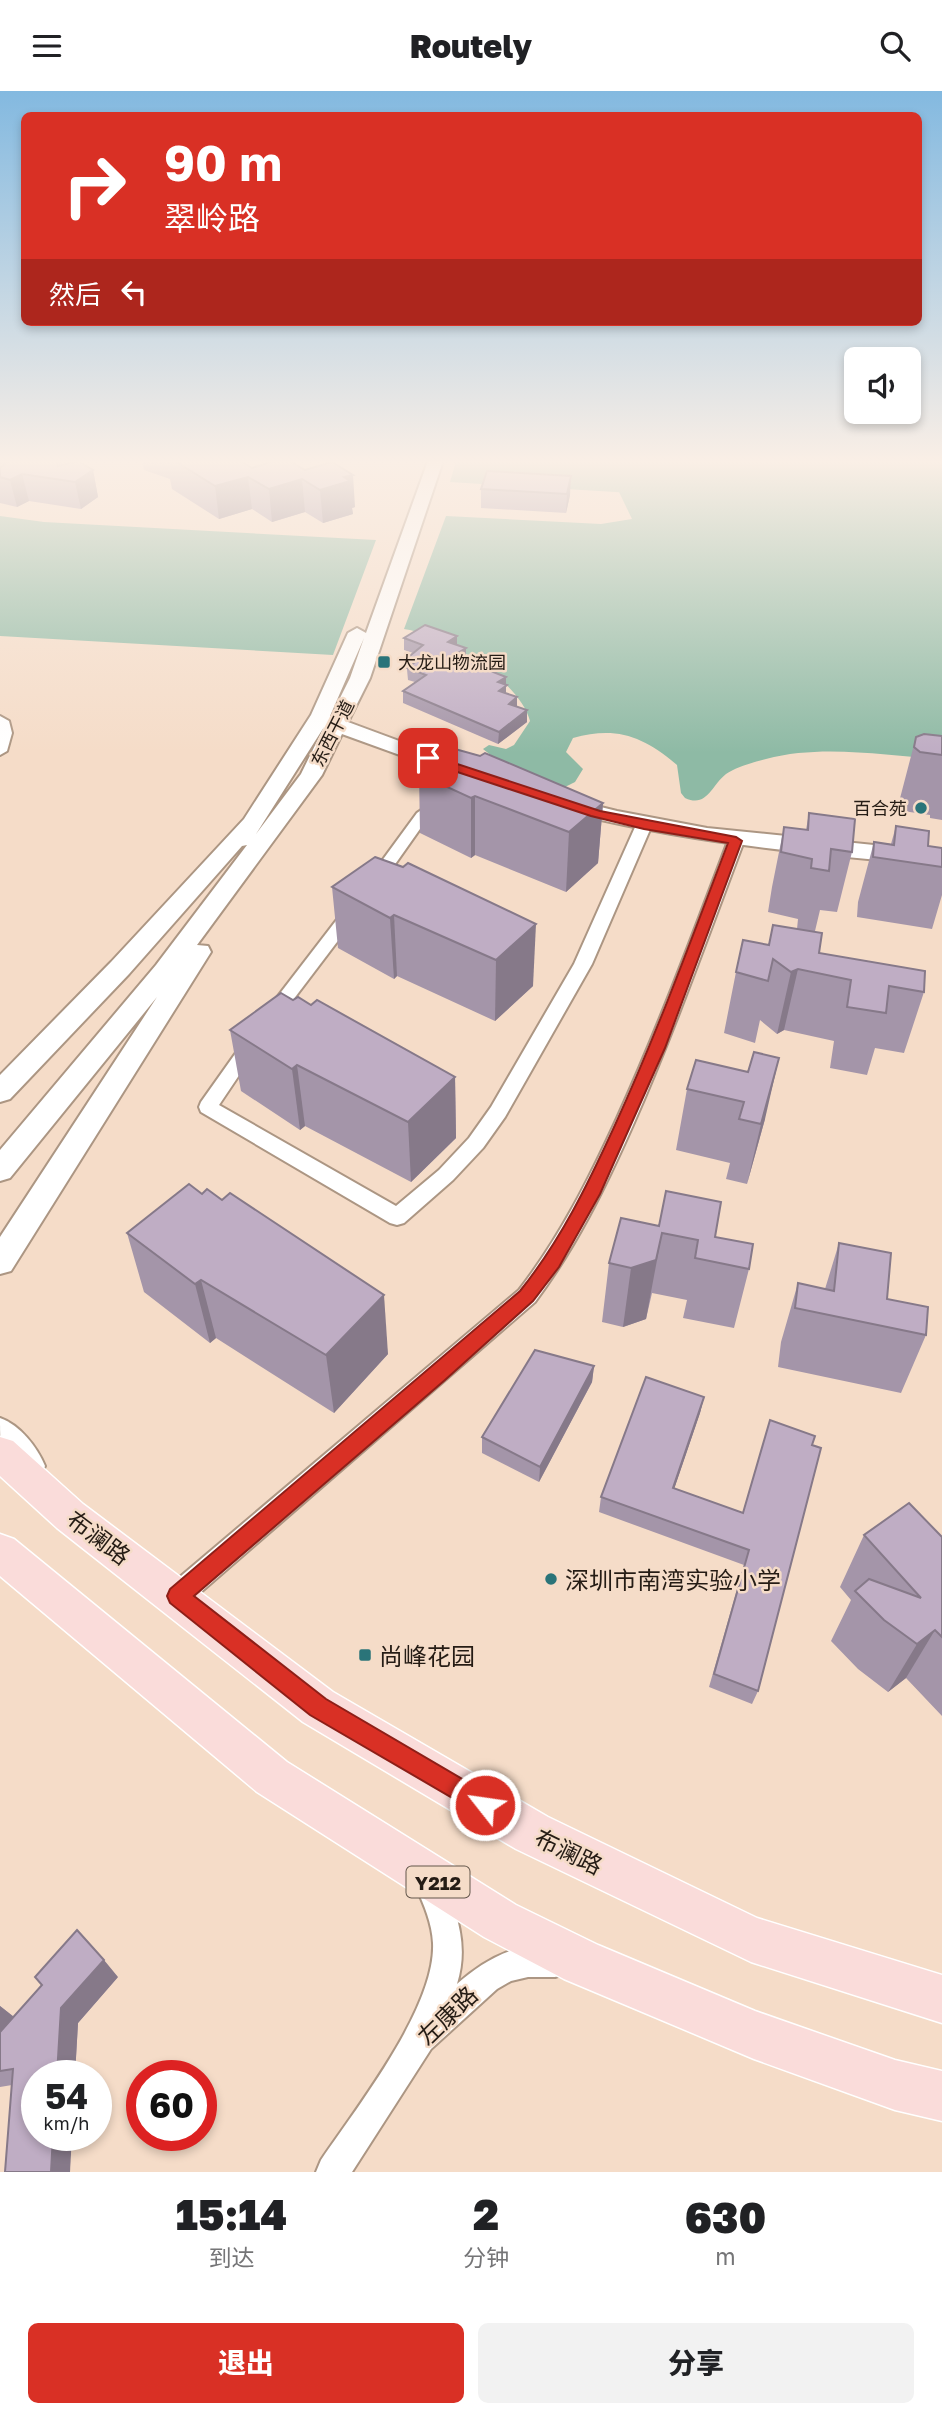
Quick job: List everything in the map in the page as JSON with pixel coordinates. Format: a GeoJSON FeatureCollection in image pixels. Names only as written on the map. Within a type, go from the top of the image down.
{"type":"FeatureCollection","features":[{"type":"Feature","properties":{"kind":"main road","name":"东西干道"},"geometry":{"type":"LineString","coordinates":[[156,969],[272,814],[311,775],[384,558]]}},
{"type":"Feature","properties":{"kind":"main road","name":"东西干道"},"geometry":{"type":"LineString","coordinates":[[328,722],[360,678],[401,558]]}},
{"type":"Feature","properties":{"kind":"main road"},"geometry":{"type":"LineString","coordinates":[[328,722],[484,779]]}},
{"type":"Feature","properties":{"kind":"main road"},"geometry":{"type":"LineString","coordinates":[[544,799],[644,825],[736,841],[942,859]]}},
{"type":"Feature","properties":{"kind":"main road"},"geometry":{"type":"LineString","coordinates":[[0,1092],[164,921],[272,814]]}},
{"type":"Feature","properties":{"kind":"main road"},"geometry":{"type":"LineString","coordinates":[[0,1262],[169,1001],[272,814]]}},
{"type":"Feature","properties":{"kind":"main road"},"geometry":{"type":"LineString","coordinates":[[0,1140],[156,969]]}},
{"type":"Feature","properties":{"kind":"main road"},"geometry":{"type":"LineString","coordinates":[[0,1170],[156,969]]}},
{"type":"Feature","properties":{"kind":"main road"},"geometry":{"type":"LineString","coordinates":[[0,1433],[70,1516]]}},
{"type":"Feature","properties":{"kind":"main road","name":"布澜路"},"geometry":{"type":"LineString","coordinates":[[0,1453],[70,1516],[318,1707],[533,1833],[751,1939],[942,2000]]}},
{"type":"Feature","properties":{"kind":"main road","name":"Y212"},"geometry":{"type":"LineString","coordinates":[[9,1564],[272,1777],[500,1921],[581,1962],[754,2035],[895,2085],[942,2096]]}},
{"type":"Feature","properties":{"kind":"street"},"geometry":{"type":"LineString","coordinates":[[0,720],[4,724],[5,733],[0,751]]}},
{"type":"Feature","properties":{"kind":"street"},"geometry":{"type":"LineString","coordinates":[[484,779],[422,815],[373,885],[265,1024],[208,1107],[397,1217],[446,1175],[476,1143],[498,1112],[583,964],[644,825]]}},
{"type":"Feature","properties":{"kind":"street"},"geometry":{"type":"LineString","coordinates":[[177,1596],[527,1296],[553,1262],[592,1194],[658,1048],[736,841]]}},
{"type":"Feature","properties":{"kind":"street"},"geometry":{"type":"LineString","coordinates":[[419,2038],[444,1983],[450,1952],[443,1912],[424,1873]]}},
{"type":"Feature","properties":{"kind":"street","name":"左康路"},"geometry":{"type":"LineString","coordinates":[[333,2172],[419,2038],[486,1978],[506,1967],[528,1962],[581,1962]]}},
{"type":"Feature","properties":{"kind":"green space"},"geometry":{"type":"Polygon","coordinates":[[[0,558],[369,558],[333,655],[0,636],[0,558]]]}},
{"type":"Feature","properties":{"kind":"green space"},"geometry":{"type":"Polygon","coordinates":[[[430,558],[942,558],[942,759],[854,752],[788,755],[735,769],[726,774],[704,798],[692,800],[681,793],[677,765],[665,755],[628,736],[603,733],[573,738],[566,752],[583,769],[575,782],[563,788],[507,768],[483,749],[489,745],[506,749],[514,745],[530,721],[512,690],[459,650],[439,640],[404,629],[430,558]]]}},
{"type":"Feature","properties":{"kind":"building"},"geometry":{"type":"Polygon","coordinates":[[[425,625],[457,636],[448,642],[466,648],[456,654],[492,667],[488,670],[506,677],[498,682],[507,685],[499,691],[517,697],[509,704],[527,710],[499,732],[403,691],[426,675],[407,668],[415,662],[406,659],[423,645],[404,638],[425,625]]]}},
{"type":"Feature","properties":{"kind":"building"},"geometry":{"type":"Polygon","coordinates":[[[924,734],[942,736],[942,755],[920,752],[914,747],[916,737],[924,734]]]}},
{"type":"Feature","properties":{"kind":"building"},"geometry":{"type":"Polygon","coordinates":[[[455,749],[480,756],[485,753],[603,803],[569,832],[475,796],[471,798],[419,774],[455,749]]]}},
{"type":"Feature","properties":{"kind":"building"},"geometry":{"type":"Polygon","coordinates":[[[809,813],[855,819],[852,852],[831,849],[829,871],[811,868],[812,859],[781,852],[784,827],[808,830],[809,813]]]}},
{"type":"Feature","properties":{"kind":"building"},"geometry":{"type":"Polygon","coordinates":[[[896,826],[929,831],[928,846],[942,848],[942,867],[873,857],[874,842],[894,845],[896,826]]]}},
{"type":"Feature","properties":{"kind":"building"},"geometry":{"type":"Polygon","coordinates":[[[375,857],[403,867],[408,863],[536,924],[496,960],[394,915],[390,918],[332,887],[375,857]]]}},
{"type":"Feature","properties":{"kind":"building"},"geometry":{"type":"Polygon","coordinates":[[[773,925],[822,933],[819,953],[925,971],[924,992],[889,986],[886,1013],[847,1007],[851,980],[798,969],[791,972],[773,959],[768,981],[736,972],[743,940],[769,945],[773,925]]]}},
{"type":"Feature","properties":{"kind":"building"},"geometry":{"type":"Polygon","coordinates":[[[281,993],[293,1000],[298,997],[311,1005],[317,1000],[455,1077],[408,1122],[297,1065],[292,1069],[230,1030],[281,993]]]}},
{"type":"Feature","properties":{"kind":"building"},"geometry":{"type":"Polygon","coordinates":[[[754,1052],[779,1058],[761,1124],[739,1119],[744,1102],[687,1089],[696,1060],[748,1072],[754,1052]]]}},
{"type":"Feature","properties":{"kind":"building"},"geometry":{"type":"Polygon","coordinates":[[[189,1184],[202,1194],[207,1189],[222,1200],[230,1193],[384,1295],[326,1355],[201,1280],[195,1284],[127,1233],[189,1184]]]}},
{"type":"Feature","properties":{"kind":"building"},"geometry":{"type":"Polygon","coordinates":[[[666,1191],[721,1202],[715,1237],[753,1244],[749,1269],[695,1258],[698,1240],[662,1233],[656,1260],[631,1268],[609,1263],[621,1218],[659,1226],[666,1191]]]}},
{"type":"Feature","properties":{"kind":"building"},"geometry":{"type":"Polygon","coordinates":[[[839,1243],[891,1253],[887,1299],[928,1307],[926,1335],[795,1308],[798,1283],[834,1291],[839,1243]]]}},
{"type":"Feature","properties":{"kind":"building"},"geometry":{"type":"Polygon","coordinates":[[[535,1350],[594,1366],[540,1467],[482,1437],[535,1350]]]}},
{"type":"Feature","properties":{"kind":"building"},"geometry":{"type":"Polygon","coordinates":[[[646,1377],[704,1397],[673,1488],[743,1513],[770,1420],[815,1436],[812,1445],[821,1448],[758,1691],[714,1674],[749,1550],[601,1497],[646,1377]]]}},
{"type":"Feature","properties":{"kind":"building"},"geometry":{"type":"Polygon","coordinates":[[[909,1503],[942,1537],[942,1637],[935,1630],[917,1644],[884,1620],[855,1591],[869,1579],[921,1598],[864,1535],[909,1503]]]}},
{"type":"Feature","properties":{"kind":"building"},"geometry":{"type":"Polygon","coordinates":[[[77,1930],[104,1960],[61,2008],[58,2060],[21,2060],[21,2151],[52,2151],[51,2172],[5,2172],[13,2069],[0,2071],[0,2032],[42,1985],[35,1977],[77,1930]]]}},
{"type":"Feature","properties":{"kind":"place","name":"大龙山物流园"},"geometry":{"type":"Point","coordinates":[384,662]}},
{"type":"Feature","properties":{"kind":"place","name":"百合苑"},"geometry":{"type":"Point","coordinates":[921,808]}},
{"type":"Feature","properties":{"kind":"place","name":"深圳市南湾实验小学"},"geometry":{"type":"Point","coordinates":[551,1579]}},
{"type":"Feature","properties":{"kind":"place","name":"尚峰花园"},"geometry":{"type":"Point","coordinates":[365,1655]}},
{"type":"Feature","properties":{"kind":"route"},"geometry":{"type":"LineString","coordinates":[[428,758],[544,799],[596,814],[736,841],[658,1048],[592,1194],[553,1262],[527,1296],[177,1596],[318,1707],[485,1805]]}}]}
